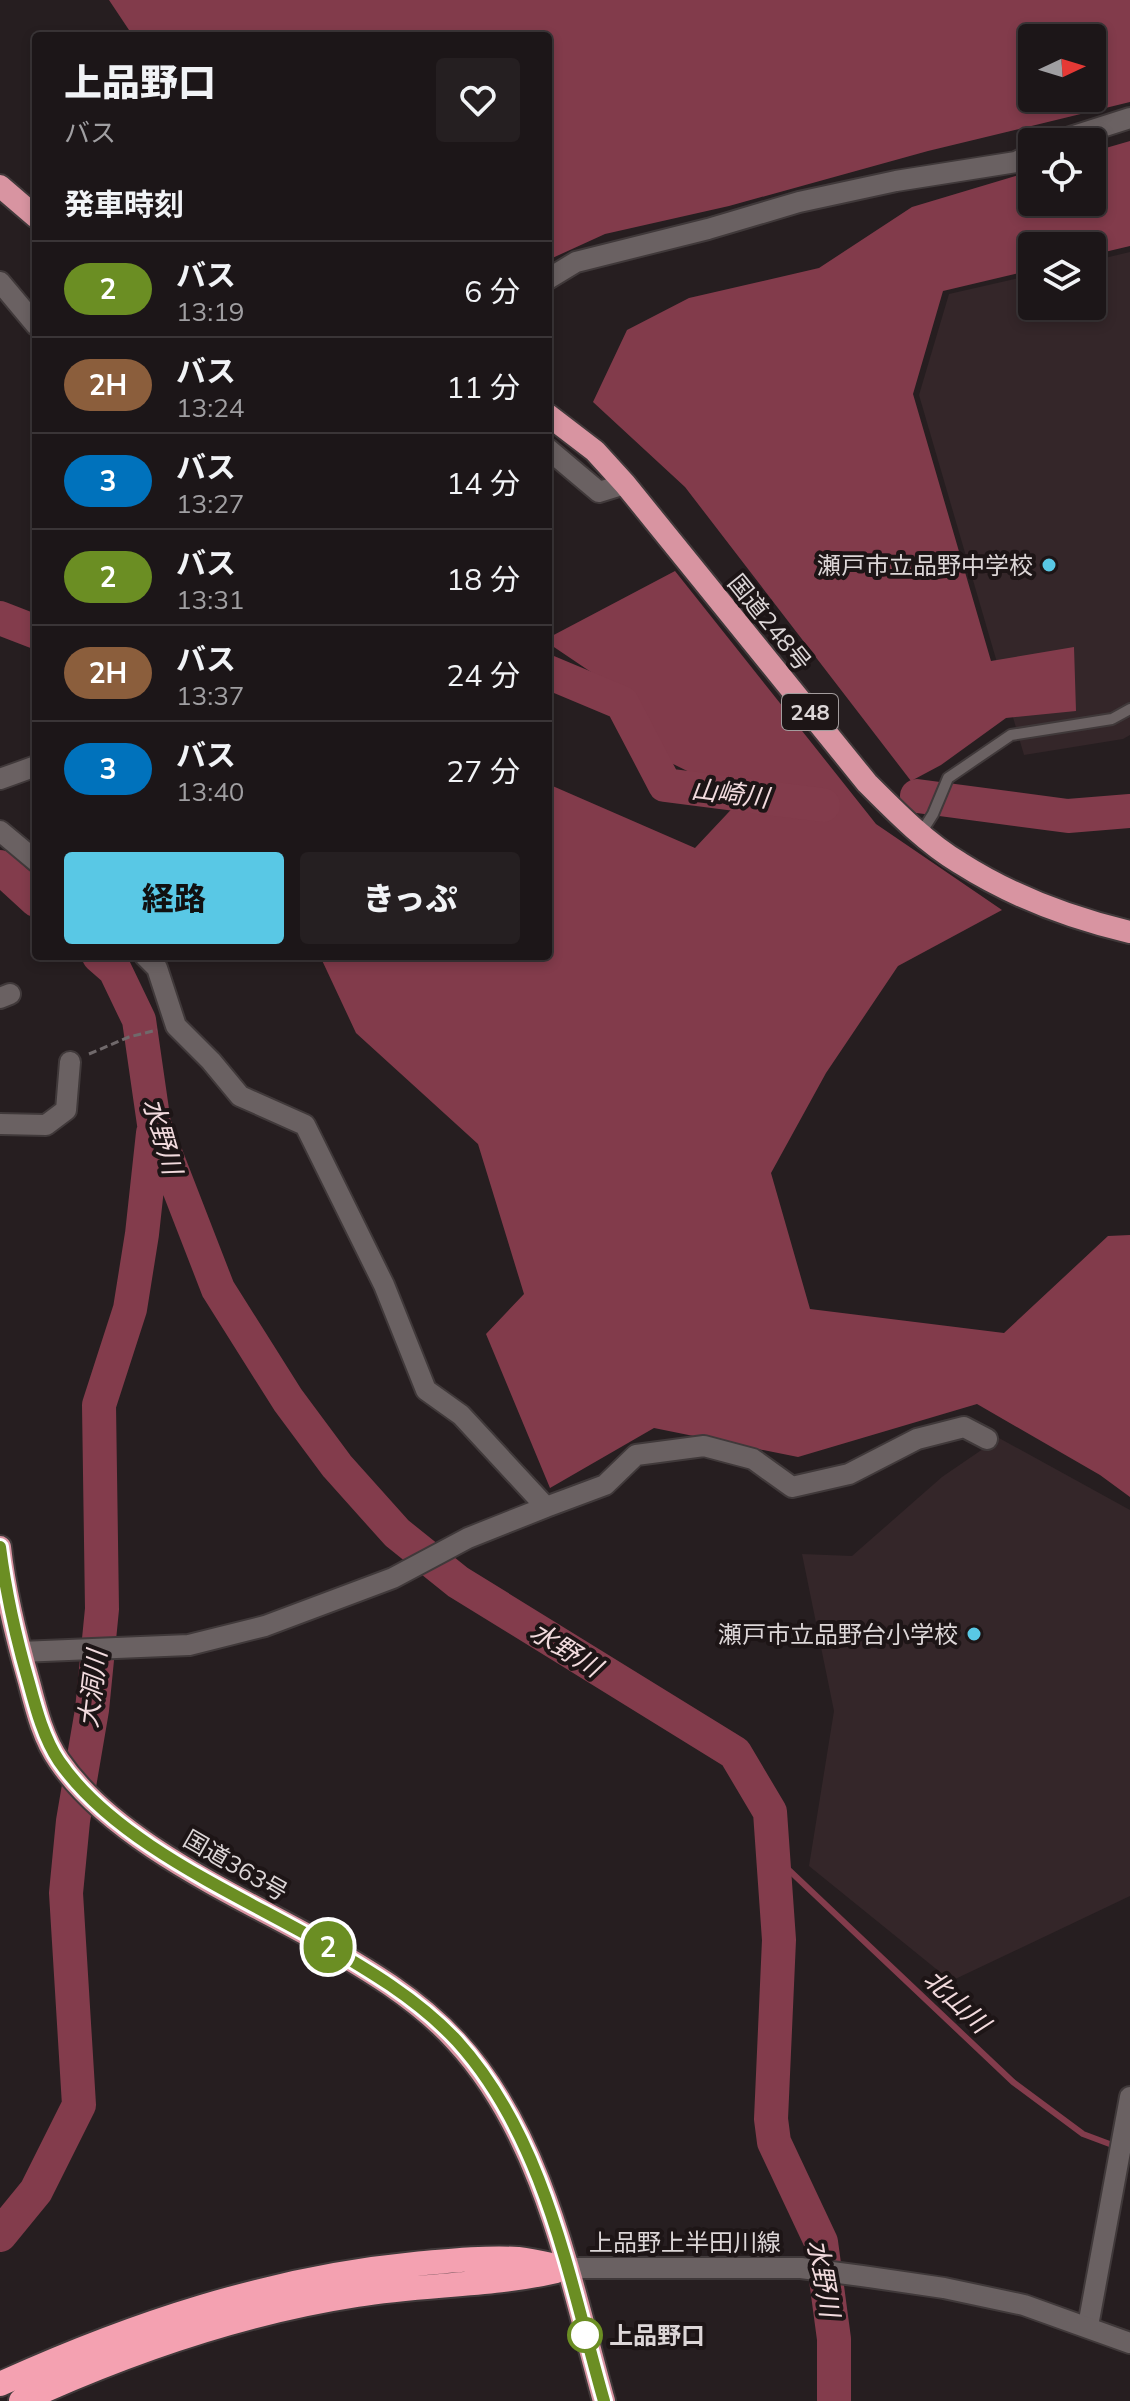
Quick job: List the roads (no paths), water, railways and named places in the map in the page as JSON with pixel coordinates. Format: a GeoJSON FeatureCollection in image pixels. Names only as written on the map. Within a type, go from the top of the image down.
{"type":"FeatureCollection","features":[{"type":"Feature","properties":{"kind":"highway"},"geometry":{"type":"LineString","coordinates":[[0,186],[32,214]]}},
{"type":"Feature","properties":{"kind":"highway","name":"国道248号"},"geometry":{"type":"LineString","coordinates":[[552,418],[595,451],[625,484],[867,783],[901,818],[927,823],[957,862],[1005,889],[1085,921],[1130,932]]}},
{"type":"Feature","properties":{"kind":"highway","name":"国道363号"},"geometry":{"type":"LineString","coordinates":[[0,1547],[3,1593],[37,1711],[58,1759],[91,1800],[120,1826],[384,1980],[423,2009],[457,2041],[486,2079],[512,2121],[543,2194],[604,2401]]}},
{"type":"Feature","properties":{"kind":"highway"},"geometry":{"type":"LineString","coordinates":[[0,2384],[121,2333],[183,2312],[300,2281],[389,2266],[447,2261],[518,2259],[566,2268]]}},
{"type":"Feature","properties":{"kind":"highway"},"geometry":{"type":"LineString","coordinates":[[21,2401],[129,2356],[253,2317],[353,2295],[435,2284],[521,2279],[566,2268]]}},
{"type":"Feature","properties":{"kind":"street"},"geometry":{"type":"LineString","coordinates":[[1099,128],[1130,118]]}},
{"type":"Feature","properties":{"kind":"street"},"geometry":{"type":"LineString","coordinates":[[552,277],[576,262],[708,229],[799,202],[896,181],[1018,161]]}},
{"type":"Feature","properties":{"kind":"street"},"geometry":{"type":"LineString","coordinates":[[0,282],[32,320]]}},
{"type":"Feature","properties":{"kind":"street"},"geometry":{"type":"LineString","coordinates":[[552,452],[599,492],[625,484]]}},
{"type":"Feature","properties":{"kind":"street"},"geometry":{"type":"LineString","coordinates":[[0,779],[32,767]]}},
{"type":"Feature","properties":{"kind":"street"},"geometry":{"type":"LineString","coordinates":[[0,831],[32,858]]}},
{"type":"Feature","properties":{"kind":"street"},"geometry":{"type":"LineString","coordinates":[[149,960],[157,968],[176,1026],[240,1096],[305,1125],[384,1285],[426,1390],[461,1415],[546,1507]]}},
{"type":"Feature","properties":{"kind":"street"},"geometry":{"type":"LineString","coordinates":[[0,1124],[46,1125],[66,1110],[70,1062]]}},
{"type":"Feature","properties":{"kind":"street"},"geometry":{"type":"LineString","coordinates":[[20,1652],[189,1645],[265,1626],[393,1578],[468,1538],[605,1485],[636,1455],[704,1446],[753,1459],[792,1487],[849,1474],[917,1439],[964,1427],[987,1439]]}},
{"type":"Feature","properties":{"kind":"street"},"geometry":{"type":"LineString","coordinates":[[1088,2326],[1130,2097]]}},
{"type":"Feature","properties":{"kind":"street","name":"上品野上半田川線"},"geometry":{"type":"LineString","coordinates":[[566,2268],[801,2268],[862,2276],[1011,2302],[1130,2343]]}},
{"type":"Feature","properties":{"kind":"lane"},"geometry":{"type":"LineString","coordinates":[[927,823],[948,778],[1011,735],[1112,719],[1130,709]]}},
{"type":"Feature","properties":{"kind":"waterway","name":"山崎川"},"geometry":{"type":"LineString","coordinates":[[0,618],[32,630]]}},
{"type":"Feature","properties":{"kind":"waterway","name":"山崎川"},"geometry":{"type":"LineString","coordinates":[[552,674],[622,703],[665,785],[823,805]]}},
{"type":"Feature","properties":{"kind":"waterway","name":"山崎川"},"geometry":{"type":"LineString","coordinates":[[917,796],[1068,816],[1130,811]]}},
{"type":"Feature","properties":{"kind":"waterway","name":"水野川"},"geometry":{"type":"LineString","coordinates":[[0,867],[32,896]]}},
{"type":"Feature","properties":{"kind":"waterway","name":"水野川"},"geometry":{"type":"LineString","coordinates":[[104,960],[115,970],[139,1020],[154,1124],[218,1289],[288,1400],[337,1466],[397,1533],[458,1582],[735,1753],[770,1812],[779,1940],[771,2119],[774,2142],[821,2242],[834,2339],[834,2401]]}},
{"type":"Feature","properties":{"kind":"waterway","name":"大洞川"},"geometry":{"type":"LineString","coordinates":[[0,2235],[36,2191],[79,2105],[66,1893],[73,1821],[92,1710],[102,1609],[99,1405],[130,1309],[153,1133]]}},
{"type":"Feature","properties":{"kind":"waterway","name":"北山川"},"geometry":{"type":"LineString","coordinates":[[773,1855],[1013,2082],[1083,2134],[1115,2146]]}},
{"type":"Feature","properties":{"kind":"place","name":"瀬戸市立品野中学校"},"geometry":{"type":"Point","coordinates":[1049,565]}},
{"type":"Feature","properties":{"kind":"place","name":"瀬戸市立品野台小学校"},"geometry":{"type":"Point","coordinates":[974,1634]}},
{"type":"Feature","properties":{"kind":"place","name":"上品野口"},"geometry":{"type":"Point","coordinates":[585,2335]}}]}
